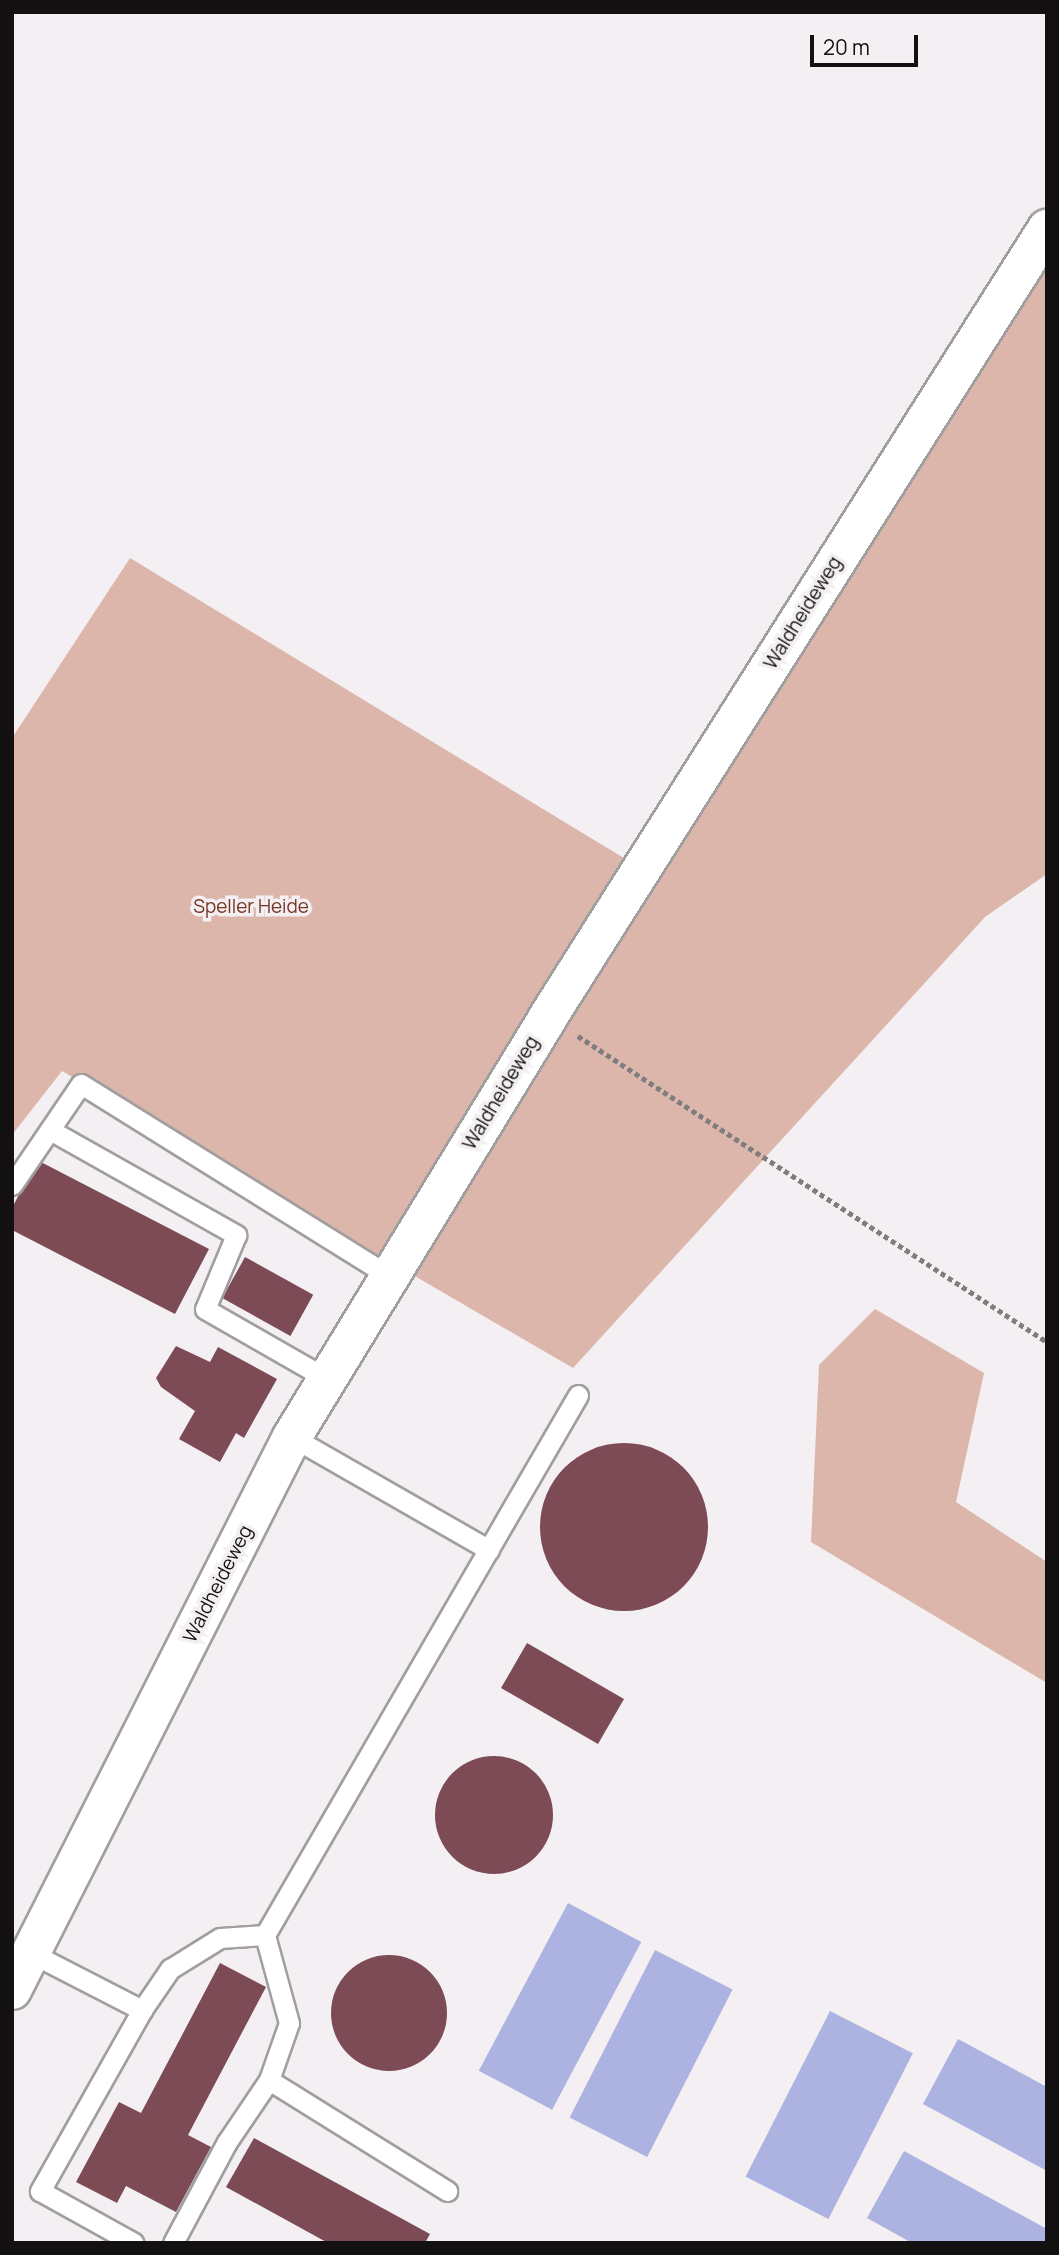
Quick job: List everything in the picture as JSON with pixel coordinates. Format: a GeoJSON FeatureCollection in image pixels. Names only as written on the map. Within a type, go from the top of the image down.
{"type":"FeatureCollection","features":[{"type":"Feature","properties":{"kind":"street","name":"Waldheideweg"},"geometry":{"type":"LineString","coordinates":[[12,1990],[33,1954],[292,1437],[548,1017],[1047,229]]}},
{"type":"Feature","properties":{"kind":"lane"},"geometry":{"type":"LineString","coordinates":[[12,1185],[81,1084],[390,1276]]}},
{"type":"Feature","properties":{"kind":"lane"},"geometry":{"type":"LineString","coordinates":[[50,1130],[236,1235],[205,1309],[327,1379]]}},
{"type":"Feature","properties":{"kind":"lane"},"geometry":{"type":"LineString","coordinates":[[173,2243],[227,2142],[269,2080],[289,2023],[265,1935],[578,1395]]}},
{"type":"Feature","properties":{"kind":"lane"},"geometry":{"type":"LineString","coordinates":[[292,1437],[489,1550]]}},
{"type":"Feature","properties":{"kind":"lane"},"geometry":{"type":"LineString","coordinates":[[134,2243],[40,2191],[142,2010],[170,1969],[220,1938],[265,1935]]}},
{"type":"Feature","properties":{"kind":"lane"},"geometry":{"type":"LineString","coordinates":[[33,1954],[142,2010]]}},
{"type":"Feature","properties":{"kind":"lane"},"geometry":{"type":"LineString","coordinates":[[269,2080],[447,2191]]}},
{"type":"Feature","properties":{"kind":"path"},"geometry":{"type":"LineString","coordinates":[[548,1017],[1047,1342]]}},
{"type":"Feature","properties":{"kind":"green space","name":"Speller Heide"},"geometry":{"type":"Polygon","coordinates":[[[1047,204],[1047,874],[985,917],[573,1368],[62,1071],[12,1135],[12,738],[130,558],[637,866],[1047,204]]]}},
{"type":"Feature","properties":{"kind":"green space"},"geometry":{"type":"Polygon","coordinates":[[[875,1309],[984,1373],[956,1502],[1047,1562],[1047,1683],[811,1542],[819,1365],[875,1309]]]}},
{"type":"Feature","properties":{"kind":"water"},"geometry":{"type":"Polygon","coordinates":[[[568,1903],[641,1942],[552,2110],[479,2071],[568,1903]]]}},
{"type":"Feature","properties":{"kind":"water"},"geometry":{"type":"Polygon","coordinates":[[[655,1950],[733,1989],[647,2157],[570,2118],[655,1950]]]}},
{"type":"Feature","properties":{"kind":"water"},"geometry":{"type":"Polygon","coordinates":[[[830,2011],[913,2053],[828,2219],[746,2177],[830,2011]]]}},
{"type":"Feature","properties":{"kind":"water"},"geometry":{"type":"Polygon","coordinates":[[[958,2039],[1047,2087],[1047,2171],[923,2104],[958,2039]]]}},
{"type":"Feature","properties":{"kind":"water"},"geometry":{"type":"Polygon","coordinates":[[[904,2151],[1047,2229],[1047,2243],[912,2243],[867,2218],[904,2151]]]}},
{"type":"Feature","properties":{"kind":"building"},"geometry":{"type":"Polygon","coordinates":[[[37,1160],[209,1249],[175,1314],[12,1230],[12,1208],[37,1160]]]}},
{"type":"Feature","properties":{"kind":"building"},"geometry":{"type":"Polygon","coordinates":[[[245,1257],[313,1295],[290,1336],[222,1298],[245,1257]]]}},
{"type":"Feature","properties":{"kind":"building"},"geometry":{"type":"Polygon","coordinates":[[[176,1346],[210,1362],[218,1347],[277,1379],[244,1438],[236,1433],[220,1462],[179,1439],[195,1411],[161,1387],[156,1378],[176,1346]]]}},
{"type":"Feature","properties":{"kind":"building"},"geometry":{"type":"Polygon","coordinates":[[[624,1443],[656,1449],[683,1468],[702,1495],[708,1527],[702,1559],[683,1586],[656,1605],[624,1611],[592,1605],[565,1586],[546,1559],[540,1527],[546,1495],[565,1468],[592,1449],[624,1443]]]}},
{"type":"Feature","properties":{"kind":"building"},"geometry":{"type":"Polygon","coordinates":[[[527,1643],[624,1699],[598,1744],[501,1688],[527,1643]]]}},
{"type":"Feature","properties":{"kind":"building"},"geometry":{"type":"Polygon","coordinates":[[[494,1756],[517,1761],[536,1773],[548,1792],[553,1815],[548,1838],[536,1857],[517,1869],[494,1874],[471,1869],[452,1857],[440,1838],[435,1815],[440,1792],[452,1773],[471,1761],[494,1756]]]}},
{"type":"Feature","properties":{"kind":"building"},"geometry":{"type":"Polygon","coordinates":[[[389,1955],[411,1959],[430,1972],[443,1991],[447,2013],[443,2035],[430,2054],[411,2067],[389,2071],[367,2067],[348,2054],[335,2035],[331,2013],[335,1991],[348,1972],[367,1959],[389,1955]]]}},
{"type":"Feature","properties":{"kind":"building"},"geometry":{"type":"Polygon","coordinates":[[[220,1963],[266,1987],[188,2135],[211,2147],[176,2212],[126,2186],[117,2203],[76,2182],[119,2102],[141,2113],[220,1963]]]}},
{"type":"Feature","properties":{"kind":"building"},"geometry":{"type":"Polygon","coordinates":[[[254,2138],[430,2234],[425,2243],[328,2243],[226,2187],[254,2138]]]}}]}
